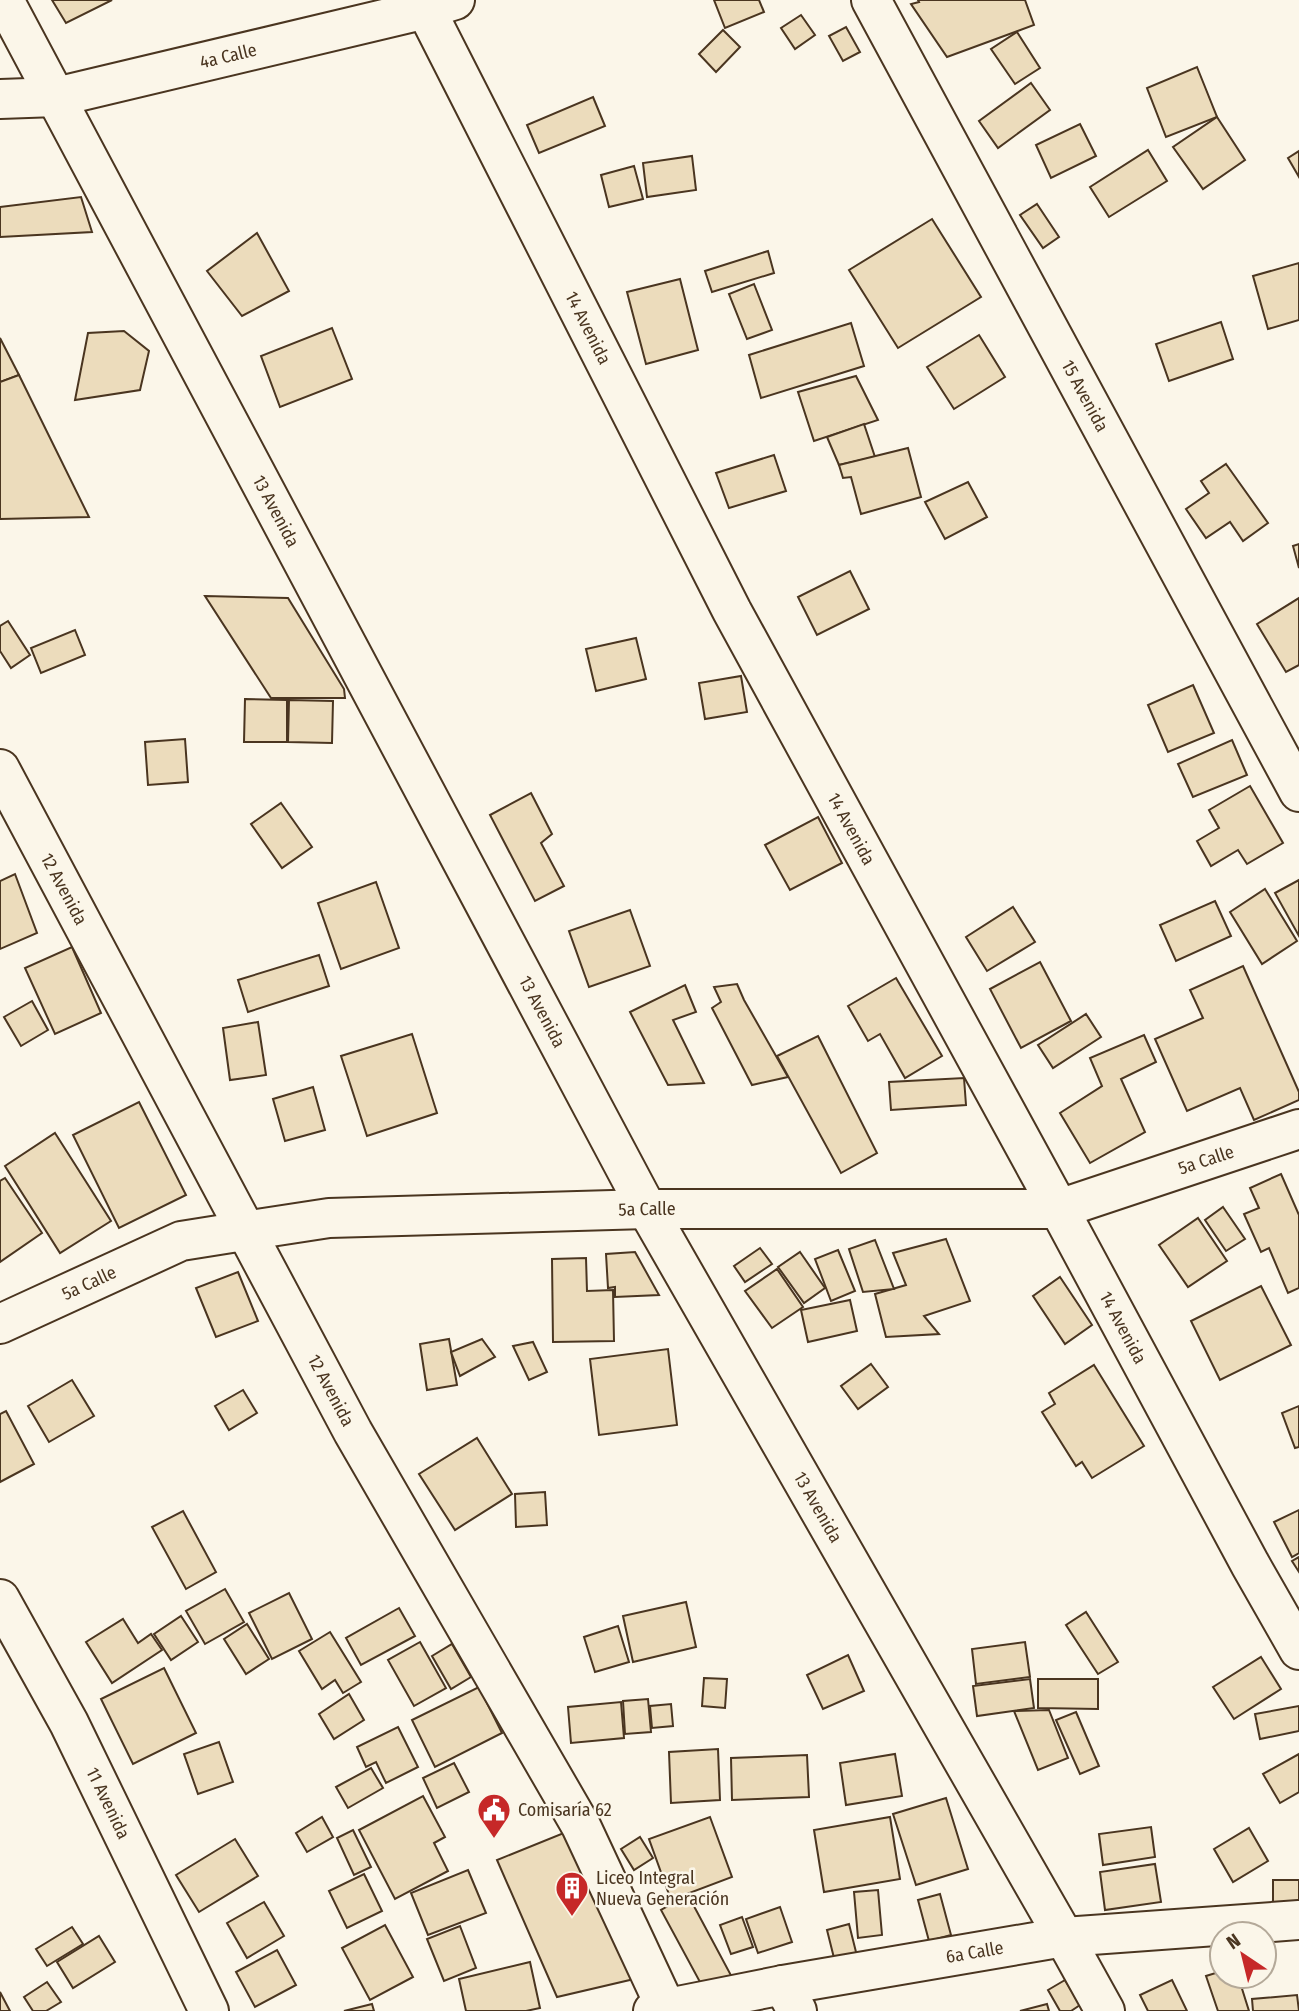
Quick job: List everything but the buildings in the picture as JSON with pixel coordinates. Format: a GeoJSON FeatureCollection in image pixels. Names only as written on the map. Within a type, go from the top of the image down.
{"type":"FeatureCollection","features":[{"type":"Feature","properties":{"kind":"street","name":"13 Avenida"},"geometry":{"type":"LineString","coordinates":[[4,0],[647,1209],[1105,2011]]}},
{"type":"Feature","properties":{"kind":"street","name":"15 Avenida"},"geometry":{"type":"LineString","coordinates":[[871,0],[1299,792]]}},
{"type":"Feature","properties":{"kind":"street","name":"4a Calle"},"geometry":{"type":"LineString","coordinates":[[0,99],[56,97],[434,3]]}},
{"type":"Feature","properties":{"kind":"street","name":"14 Avenida"},"geometry":{"type":"LineString","coordinates":[[434,3],[732,611],[1299,1650]]}},
{"type":"Feature","properties":{"kind":"street","name":"12 Avenida"},"geometry":{"type":"LineString","coordinates":[[0,769],[353,1432],[581,1826],[659,2010]]}},
{"type":"Feature","properties":{"kind":"street","name":"5a Calle"},"geometry":{"type":"LineString","coordinates":[[0,1324],[181,1241],[328,1218],[647,1209],[1059,1209],[1299,1129]]}},
{"type":"Feature","properties":{"kind":"street","name":"11 Avenida"},"geometry":{"type":"LineString","coordinates":[[0,1599],[69,1723],[209,2011]]}},
{"type":"Feature","properties":{"kind":"street","name":"6a Calle"},"geometry":{"type":"LineString","coordinates":[[659,2010],[790,1998],[1065,1937],[1299,1920]]}},
{"type":"Feature","properties":{"kind":"place","name":"Comisaría 62"},"geometry":{"type":"Point","coordinates":[494,1840]}},
{"type":"Feature","properties":{"kind":"place","name":"Liceo Integral Nueva Generación"},"geometry":{"type":"Point","coordinates":[572,1918]}}]}
